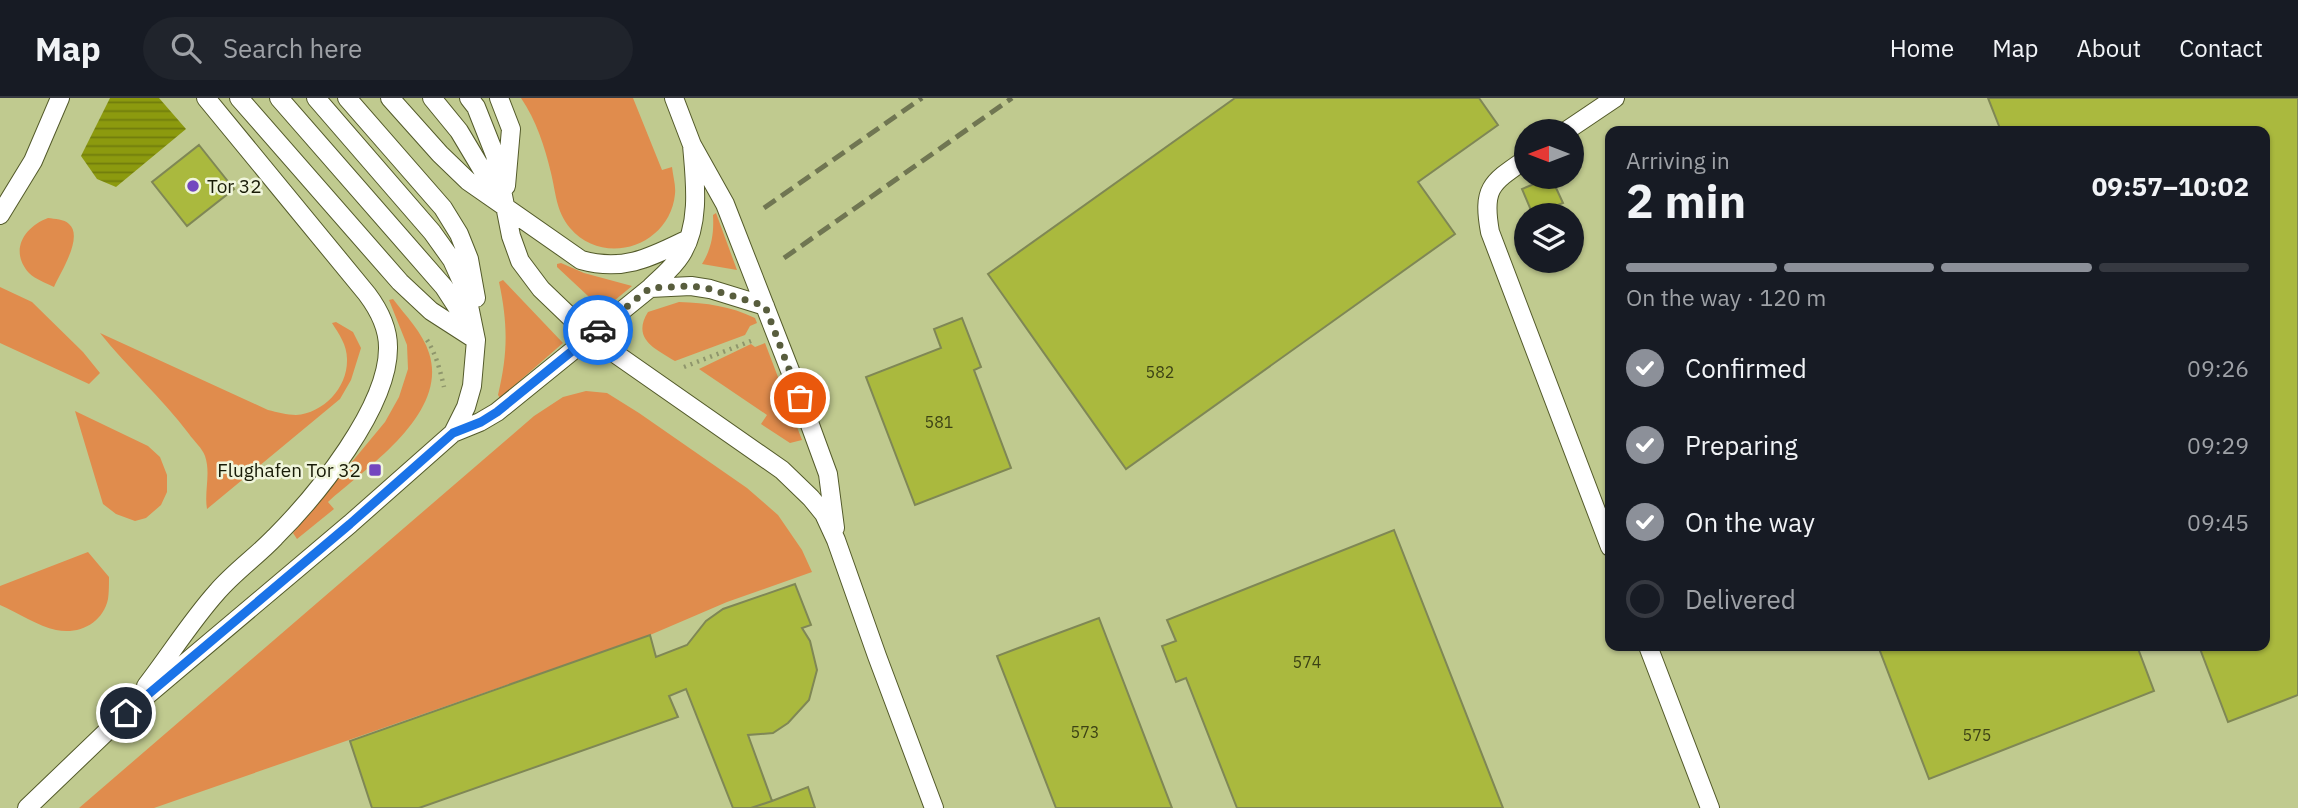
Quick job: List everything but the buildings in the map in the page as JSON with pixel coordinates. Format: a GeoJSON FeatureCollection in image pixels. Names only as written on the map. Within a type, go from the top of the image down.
{"type":"FeatureCollection","features":[{"type":"Feature","properties":{"kind":"lane"},"geometry":{"type":"LineString","coordinates":[[0,215],[33,161],[60,98]]}},
{"type":"Feature","properties":{"kind":"lane"},"geometry":{"type":"LineString","coordinates":[[126,713],[217,591],[275,538],[328,474],[369,415],[388,360],[386,328],[368,293],[206,98]]}},
{"type":"Feature","properties":{"kind":"lane"},"geometry":{"type":"LineString","coordinates":[[239,98],[400,282],[431,311],[476,340]]}},
{"type":"Feature","properties":{"kind":"lane"},"geometry":{"type":"LineString","coordinates":[[279,98],[444,287],[476,340]]}},
{"type":"Feature","properties":{"kind":"lane"},"geometry":{"type":"LineString","coordinates":[[316,98],[432,232],[452,261],[466,291],[476,340]]}},
{"type":"Feature","properties":{"kind":"lane"},"geometry":{"type":"LineString","coordinates":[[347,98],[443,208],[459,234],[469,260],[476,294],[472,386],[466,407],[453,433]]}},
{"type":"Feature","properties":{"kind":"lane"},"geometry":{"type":"LineString","coordinates":[[390,98],[468,181],[582,260],[600,265],[636,262],[688,239]]}},
{"type":"Feature","properties":{"kind":"lane"},"geometry":{"type":"LineString","coordinates":[[432,98],[459,131],[504,207]]}},
{"type":"Feature","properties":{"kind":"lane"},"geometry":{"type":"LineString","coordinates":[[468,98],[476,107],[495,155],[510,236],[520,261],[555,305],[590,336],[782,470],[824,514],[836,540],[934,808]]}},
{"type":"Feature","properties":{"kind":"lane"},"geometry":{"type":"LineString","coordinates":[[499,98],[510,129],[504,207]]}},
{"type":"Feature","properties":{"kind":"lane"},"geometry":{"type":"LineString","coordinates":[[674,98],[692,145],[725,204],[828,474],[836,540]]}},
{"type":"Feature","properties":{"kind":"lane"},"geometry":{"type":"LineString","coordinates":[[1584,119],[1615,98]]}},
{"type":"Feature","properties":{"kind":"lane"},"geometry":{"type":"LineString","coordinates":[[27,808],[126,713],[350,524],[453,433],[481,422],[497,412],[650,288],[681,255],[688,239],[696,187],[692,145]]}},
{"type":"Feature","properties":{"kind":"lane"},"geometry":{"type":"LineString","coordinates":[[1514,167],[1499,177],[1489,191],[1486,209],[1490,232],[1605,534]]}},
{"type":"Feature","properties":{"kind":"lane"},"geometry":{"type":"LineString","coordinates":[[650,288],[691,286],[765,306]]}},
{"type":"Feature","properties":{"kind":"lane"},"geometry":{"type":"LineString","coordinates":[[1650,651],[1710,808]]}},
{"type":"Feature","properties":{"kind":"lane"},"geometry":{"type":"LineString","coordinates":[[909,741],[946,808]]}},
{"type":"Feature","properties":{"kind":"path"},"geometry":{"type":"LineString","coordinates":[[684,368],[762,337]]}},
{"type":"Feature","properties":{"kind":"shaded area"},"geometry":{"type":"Polygon","coordinates":[[[0,98],[2298,98],[2298,808],[0,808],[0,98]]]}},
{"type":"Feature","properties":{"kind":"shaded area"},"geometry":{"type":"Polygon","coordinates":[[[110,98],[159,98],[186,129],[116,187],[97,179],[81,156],[110,98]]]}},
{"type":"Feature","properties":{"kind":"shaded area"},"geometry":{"type":"Polygon","coordinates":[[[521,98],[633,98],[662,170],[672,167],[675,194],[670,212],[661,227],[649,238],[633,246],[617,249],[600,247],[584,240],[570,228],[559,208],[539,134],[521,98]]]}},
{"type":"Feature","properties":{"kind":"shaded area"},"geometry":{"type":"Polygon","coordinates":[[[716,213],[737,270],[702,264],[710,246],[713,215],[716,213]]]}},
{"type":"Feature","properties":{"kind":"shaded area"},"geometry":{"type":"Polygon","coordinates":[[[48,218],[67,222],[74,237],[54,287],[29,273],[20,256],[20,248],[26,234],[32,227],[48,218]]]}},
{"type":"Feature","properties":{"kind":"shaded area"},"geometry":{"type":"Polygon","coordinates":[[[561,263],[584,273],[632,286],[603,310],[557,267],[557,264],[561,263]]]}},
{"type":"Feature","properties":{"kind":"shaded area"},"geometry":{"type":"Polygon","coordinates":[[[503,280],[563,343],[500,398],[498,395],[506,339],[499,282],[503,280]]]}},
{"type":"Feature","properties":{"kind":"shaded area"},"geometry":{"type":"Polygon","coordinates":[[[0,287],[32,302],[83,352],[100,373],[89,384],[0,343],[0,287]]]}},
{"type":"Feature","properties":{"kind":"shaded area"},"geometry":{"type":"Polygon","coordinates":[[[393,299],[418,331],[429,353],[432,375],[427,397],[416,418],[401,437],[328,502],[334,509],[297,539],[293,533],[385,422],[399,397],[408,369],[407,345],[389,300],[393,299]]]}},
{"type":"Feature","properties":{"kind":"shaded area"},"geometry":{"type":"Polygon","coordinates":[[[679,302],[727,308],[755,318],[757,323],[750,326],[745,335],[675,361],[648,342],[642,329],[648,312],[679,302]]]}},
{"type":"Feature","properties":{"kind":"shaded area"},"geometry":{"type":"Polygon","coordinates":[[[336,322],[353,332],[361,348],[351,380],[340,399],[207,509],[207,469],[202,450],[100,333],[268,410],[296,415],[325,404],[343,379],[347,354],[332,323],[336,322]]]}},
{"type":"Feature","properties":{"kind":"shaded area"},"geometry":{"type":"Polygon","coordinates":[[[765,343],[802,440],[790,443],[761,424],[767,415],[699,369],[751,344],[755,347],[765,343]]]}},
{"type":"Feature","properties":{"kind":"shaded area"},"geometry":{"type":"Polygon","coordinates":[[[586,391],[607,393],[747,488],[778,515],[802,550],[812,572],[727,602],[650,635],[154,808],[79,808],[534,416],[563,397],[586,391]]]}},
{"type":"Feature","properties":{"kind":"shaded area"},"geometry":{"type":"Polygon","coordinates":[[[75,411],[148,446],[160,457],[167,475],[167,492],[161,505],[146,518],[135,521],[116,514],[103,504],[75,411]]]}},
{"type":"Feature","properties":{"kind":"shaded area"},"geometry":{"type":"Polygon","coordinates":[[[88,552],[109,577],[105,607],[101,615],[89,625],[73,631],[56,630],[35,623],[0,605],[0,586],[88,552]]]}},
{"type":"Feature","properties":{"kind":"railway"},"geometry":{"type":"LineString","coordinates":[[764,208],[922,98]]}},
{"type":"Feature","properties":{"kind":"railway"},"geometry":{"type":"LineString","coordinates":[[784,258],[1012,98]]}},
{"type":"Feature","properties":{"kind":"way so far"},"geometry":{"type":"LineString","coordinates":[[598,330],[650,288],[691,286],[732,294],[765,306],[800,398]]}},
{"type":"Feature","properties":{"kind":"place","name":"Tor 32"},"geometry":{"type":"Point","coordinates":[193,186]}},
{"type":"Feature","properties":{"kind":"place","name":"Flughafen Tor 32"},"geometry":{"type":"Point","coordinates":[375,470]}},
{"type":"Feature","properties":{"kind":"route"},"geometry":{"type":"LineString","coordinates":[[126,713],[350,524],[453,433],[481,422],[497,412],[598,330]]}}]}
